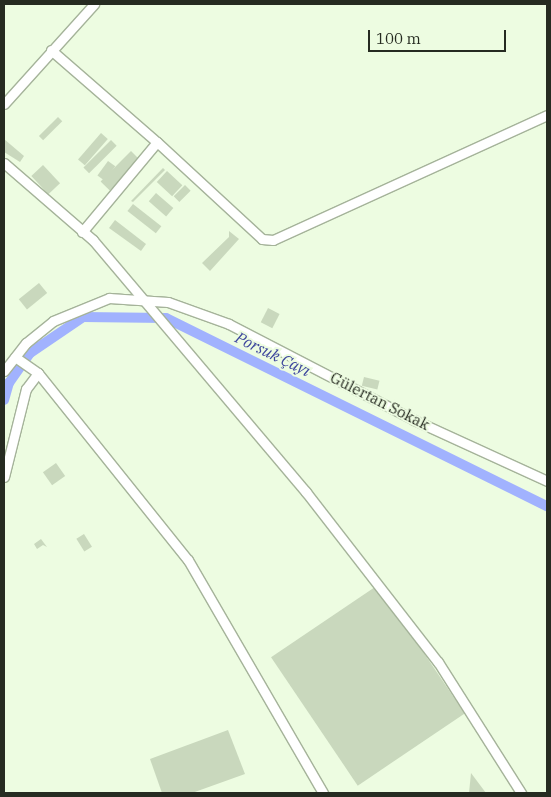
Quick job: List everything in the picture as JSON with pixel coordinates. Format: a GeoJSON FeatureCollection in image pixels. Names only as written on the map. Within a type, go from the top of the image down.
{"type":"FeatureCollection","features":[{"type":"Feature","properties":{"kind":"street"},"geometry":{"type":"LineString","coordinates":[[4,104],[94,4]]}},
{"type":"Feature","properties":{"kind":"street"},"geometry":{"type":"LineString","coordinates":[[51,50],[156,142],[262,239],[272,240],[547,115]]}},
{"type":"Feature","properties":{"kind":"street"},"geometry":{"type":"LineString","coordinates":[[82,232],[156,142]]}},
{"type":"Feature","properties":{"kind":"street"},"geometry":{"type":"LineString","coordinates":[[4,163],[93,240],[146,307],[373,576],[438,662],[521,793]]}},
{"type":"Feature","properties":{"kind":"street","name":"Gülertan Sokak"},"geometry":{"type":"LineString","coordinates":[[4,368],[53,321],[108,298],[138,297],[168,302],[229,324],[414,420],[547,481]]}},
{"type":"Feature","properties":{"kind":"street"},"geometry":{"type":"LineString","coordinates":[[16,358],[38,373],[188,560],[323,793]]}},
{"type":"Feature","properties":{"kind":"street"},"geometry":{"type":"LineString","coordinates":[[4,477],[26,390],[38,373]]}},
{"type":"Feature","properties":{"kind":"building"},"geometry":{"type":"Polygon","coordinates":[[[58,117],[62,121],[43,140],[39,136],[58,117]]]}},
{"type":"Feature","properties":{"kind":"building"},"geometry":{"type":"Polygon","coordinates":[[[101,133],[108,139],[85,165],[78,159],[101,133]]]}},
{"type":"Feature","properties":{"kind":"building"},"geometry":{"type":"Polygon","coordinates":[[[4,139],[24,156],[20,162],[4,152],[4,139]]]}},
{"type":"Feature","properties":{"kind":"building"},"geometry":{"type":"Polygon","coordinates":[[[111,140],[117,146],[89,173],[83,168],[111,140]]]}},
{"type":"Feature","properties":{"kind":"building"},"geometry":{"type":"Polygon","coordinates":[[[131,151],[140,160],[110,191],[101,181],[131,151]]]}},
{"type":"Feature","properties":{"kind":"building"},"geometry":{"type":"Polygon","coordinates":[[[108,161],[115,166],[105,181],[97,176],[108,161]]]}},
{"type":"Feature","properties":{"kind":"building"},"geometry":{"type":"Polygon","coordinates":[[[43,165],[60,183],[48,194],[31,176],[43,165]]]}},
{"type":"Feature","properties":{"kind":"building"},"geometry":{"type":"Polygon","coordinates":[[[163,168],[165,170],[133,202],[131,201],[163,168]]]}},
{"type":"Feature","properties":{"kind":"building"},"geometry":{"type":"Polygon","coordinates":[[[167,171],[182,185],[172,196],[157,182],[167,171]]]}},
{"type":"Feature","properties":{"kind":"building"},"geometry":{"type":"Polygon","coordinates":[[[185,185],[191,191],[179,202],[174,196],[185,185]]]}},
{"type":"Feature","properties":{"kind":"building"},"geometry":{"type":"Polygon","coordinates":[[[156,193],[173,208],[166,216],[149,201],[156,193]]]}},
{"type":"Feature","properties":{"kind":"building"},"geometry":{"type":"Polygon","coordinates":[[[133,204],[161,226],[156,233],[127,211],[133,204]]]}},
{"type":"Feature","properties":{"kind":"building"},"geometry":{"type":"Polygon","coordinates":[[[115,220],[146,244],[141,251],[109,228],[115,220]]]}},
{"type":"Feature","properties":{"kind":"building"},"geometry":{"type":"Polygon","coordinates":[[[229,231],[239,239],[210,271],[202,263],[229,237],[229,231]]]}},
{"type":"Feature","properties":{"kind":"building"},"geometry":{"type":"Polygon","coordinates":[[[39,283],[47,293],[27,309],[19,299],[39,283]]]}},
{"type":"Feature","properties":{"kind":"building"},"geometry":{"type":"Polygon","coordinates":[[[268,308],[280,314],[272,328],[261,322],[268,308]]]}},
{"type":"Feature","properties":{"kind":"building"},"geometry":{"type":"Polygon","coordinates":[[[364,377],[380,381],[377,390],[362,386],[364,377]]]}},
{"type":"Feature","properties":{"kind":"building"},"geometry":{"type":"Polygon","coordinates":[[[56,463],[65,476],[52,485],[43,472],[56,463]]]}},
{"type":"Feature","properties":{"kind":"building"},"geometry":{"type":"Polygon","coordinates":[[[84,534],[92,547],[84,551],[76,539],[84,534]]]}},
{"type":"Feature","properties":{"kind":"building"},"geometry":{"type":"Polygon","coordinates":[[[41,539],[47,547],[43,545],[37,549],[34,544],[41,539]]]}},
{"type":"Feature","properties":{"kind":"building"},"geometry":{"type":"Polygon","coordinates":[[[378,585],[465,714],[358,786],[271,657],[378,585]]]}},
{"type":"Feature","properties":{"kind":"building"},"geometry":{"type":"Polygon","coordinates":[[[228,730],[245,774],[192,793],[162,793],[150,759],[228,730]]]}},
{"type":"Feature","properties":{"kind":"building"},"geometry":{"type":"Polygon","coordinates":[[[471,773],[486,793],[469,793],[471,773]]]}},
{"type":"Feature","properties":{"kind":"waterway","name":"Porsuk Çayı"},"geometry":{"type":"LineString","coordinates":[[4,400],[9,383],[30,353],[83,317],[166,318],[547,506]]}}]}
